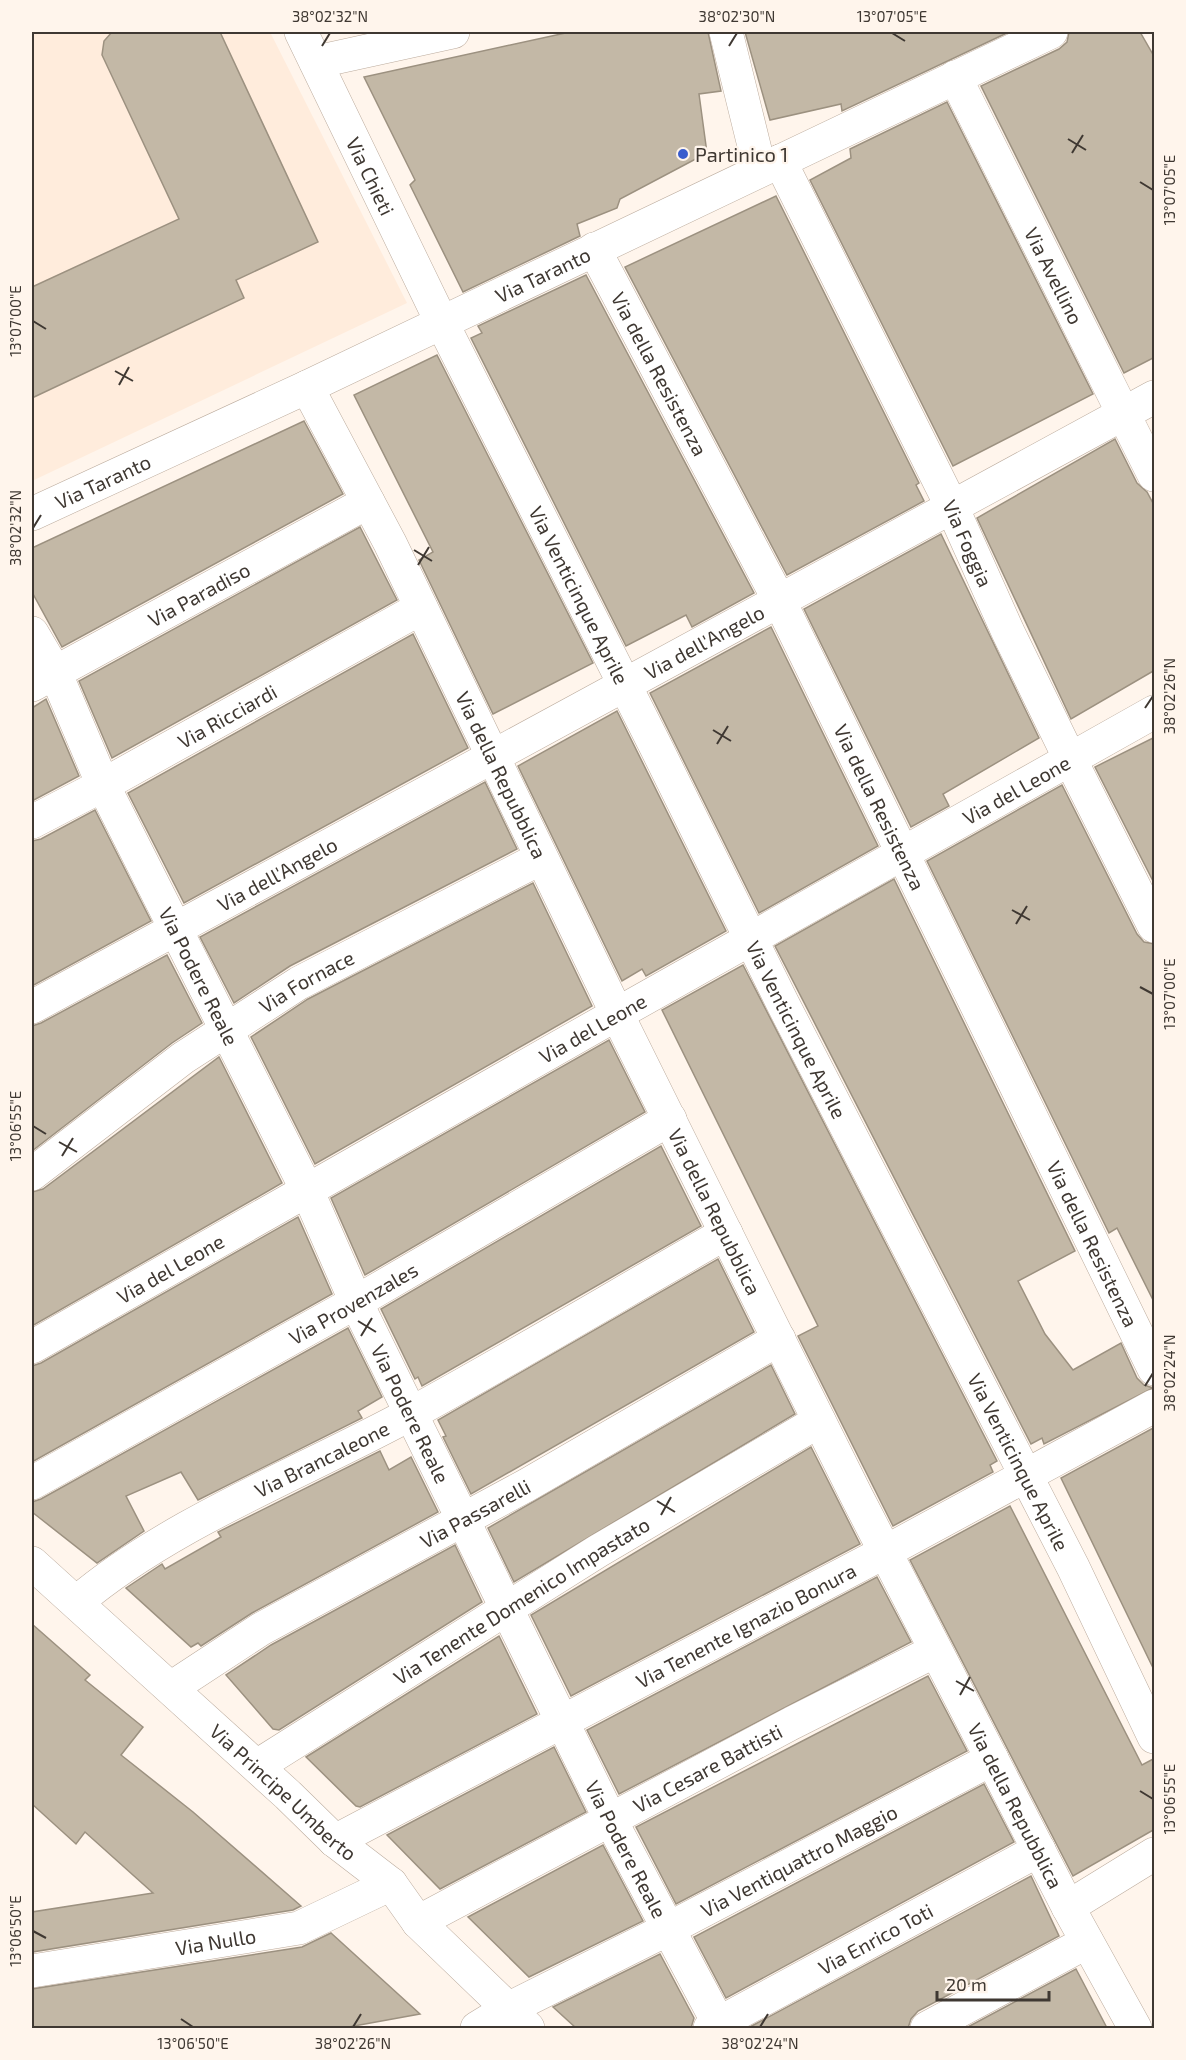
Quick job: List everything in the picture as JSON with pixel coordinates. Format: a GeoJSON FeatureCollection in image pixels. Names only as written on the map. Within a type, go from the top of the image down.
{"type":"FeatureCollection","features":[{"type":"Feature","properties":{"kind":"street","name":"Via Chieti"},"geometry":{"type":"LineString","coordinates":[[301,32],[441,321]]}},
{"type":"Feature","properties":{"kind":"street"},"geometry":{"type":"LineString","coordinates":[[316,62],[453,32]]}},
{"type":"Feature","properties":{"kind":"street","name":"Via Foggia"},"geometry":{"type":"LineString","coordinates":[[726,32],[770,165],[952,507],[1008,632],[1155,926]]}},
{"type":"Feature","properties":{"kind":"street","name":"Via Taranto"},"geometry":{"type":"LineString","coordinates":[[32,514],[307,387],[441,321],[1051,32]]}},
{"type":"Feature","properties":{"kind":"street","name":"Via Avellino"},"geometry":{"type":"LineString","coordinates":[[955,77],[1155,475]]}},
{"type":"Feature","properties":{"kind":"street","name":"Via della Resistenza"},"geometry":{"type":"LineString","coordinates":[[594,249],[780,602],[901,854],[1155,1369]]}},
{"type":"Feature","properties":{"kind":"street","name":"Via Venticinque Aprile"},"geometry":{"type":"LineString","coordinates":[[441,321],[750,939],[1025,1475],[1155,1737]]}},
{"type":"Feature","properties":{"kind":"street","name":"Via della Repubblica"},"geometry":{"type":"LineString","coordinates":[[307,387],[421,608],[616,1014],[885,1552],[1068,1907],[1135,2028]]}},
{"type":"Feature","properties":{"kind":"street","name":"Via dell'Angelo"},"geometry":{"type":"LineString","coordinates":[[32,1007],[1155,397]]}},
{"type":"Feature","properties":{"kind":"street","name":"Via Paradiso"},"geometry":{"type":"LineString","coordinates":[[43,679],[368,502]]}},
{"type":"Feature","properties":{"kind":"street","name":"Via Ricciardi"},"geometry":{"type":"LineString","coordinates":[[32,822],[103,785],[421,608]]}},
{"type":"Feature","properties":{"kind":"street","name":"Via Podere Reale"},"geometry":{"type":"LineString","coordinates":[[32,633],[43,679],[103,785],[177,928],[307,1190],[356,1302],[507,1610],[611,1821],[717,2027]]}},
{"type":"Feature","properties":{"kind":"street","name":"Via del Leone"},"geometry":{"type":"LineString","coordinates":[[32,1347],[616,1014],[1155,712]]}},
{"type":"Feature","properties":{"kind":"street","name":"Via Fornace"},"geometry":{"type":"LineString","coordinates":[[32,1174],[183,1058],[299,983],[541,858]]}},
{"type":"Feature","properties":{"kind":"street","name":"Via Provenzales"},"geometry":{"type":"LineString","coordinates":[[32,1483],[356,1302],[670,1119]]}},
{"type":"Feature","properties":{"kind":"street","name":"Via Brancaleone"},"geometry":{"type":"LineString","coordinates":[[77,1602],[111,1573],[189,1529],[411,1413],[726,1233]]}},
{"type":"Feature","properties":{"kind":"street","name":"Via Passarelli"},"geometry":{"type":"LineString","coordinates":[[171,1688],[261,1629],[463,1520],[779,1339]]}},
{"type":"Feature","properties":{"kind":"street","name":"Via Tenente Ignazio Bonura"},"geometry":{"type":"LineString","coordinates":[[335,1841],[885,1552],[1155,1406]]}},
{"type":"Feature","properties":{"kind":"street","name":"Via Tenente Domenico Impastato"},"geometry":{"type":"LineString","coordinates":[[257,1766],[598,1551],[819,1421]]}},
{"type":"Feature","properties":{"kind":"street","name":"Via Principe Umberto"},"geometry":{"type":"LineString","coordinates":[[32,1563],[257,1766],[335,1841],[391,1884],[418,1922],[518,2019]]}},
{"type":"Feature","properties":{"kind":"street","name":"Via Cesare Battisti"},"geometry":{"type":"LineString","coordinates":[[418,1922],[792,1723],[935,1651]]}},
{"type":"Feature","properties":{"kind":"street","name":"Via Ventiquattro Maggio"},"geometry":{"type":"LineString","coordinates":[[477,2028],[518,2019],[668,1929],[992,1759]]}},
{"type":"Feature","properties":{"kind":"street","name":"Via Enrico Toti"},"geometry":{"type":"LineString","coordinates":[[717,2027],[1039,1850]]}},
{"type":"Feature","properties":{"kind":"street"},"geometry":{"type":"LineString","coordinates":[[1068,1907],[1155,1854]]}},
{"type":"Feature","properties":{"kind":"street","name":"Via Nullo"},"geometry":{"type":"LineString","coordinates":[[32,1971],[299,1928],[391,1884]]}},
{"type":"Feature","properties":{"kind":"street"},"geometry":{"type":"LineString","coordinates":[[927,2028],[1087,1941]]}},
{"type":"Feature","properties":{"kind":"shaded area"},"geometry":{"type":"Polygon","coordinates":[[[32,32],[270,32],[407,303],[32,481],[32,32]]]}},
{"type":"Feature","properties":{"kind":"building"},"geometry":{"type":"Polygon","coordinates":[[[112,32],[220,32],[318,242],[236,280],[244,298],[32,398],[32,287],[179,219],[102,55],[104,41],[112,32]]]}},
{"type":"Feature","properties":{"kind":"building"},"geometry":{"type":"Polygon","coordinates":[[[570,32],[708,32],[721,91],[699,94],[707,153],[620,199],[617,208],[577,224],[580,236],[463,292],[410,185],[415,180],[364,77],[570,32]]]}},
{"type":"Feature","properties":{"kind":"building"},"geometry":{"type":"Polygon","coordinates":[[[745,32],[1009,32],[842,111],[841,104],[770,120],[745,32]]]}},
{"type":"Feature","properties":{"kind":"building"},"geometry":{"type":"Polygon","coordinates":[[[1069,32],[1140,32],[1155,58],[1155,357],[1124,373],[981,86],[1059,49],[1067,42],[1069,32]]]}},
{"type":"Feature","properties":{"kind":"building"},"geometry":{"type":"Polygon","coordinates":[[[947,102],[1093,394],[953,466],[810,180],[851,158],[850,149],[947,102]]]}},
{"type":"Feature","properties":{"kind":"building"},"geometry":{"type":"Polygon","coordinates":[[[776,196],[919,483],[916,485],[924,501],[787,575],[625,267],[776,196]]]}},
{"type":"Feature","properties":{"kind":"building"},"geometry":{"type":"Polygon","coordinates":[[[586,275],[754,593],[692,627],[686,615],[626,646],[471,338],[482,333],[478,326],[586,275]]]}},
{"type":"Feature","properties":{"kind":"building"},"geometry":{"type":"Polygon","coordinates":[[[437,355],[593,663],[493,714],[419,560],[433,552],[354,395],[437,355]]]}},
{"type":"Feature","properties":{"kind":"building"},"geometry":{"type":"Polygon","coordinates":[[[304,421],[343,494],[62,647],[32,592],[32,548],[304,421]]]}},
{"type":"Feature","properties":{"kind":"building"},"geometry":{"type":"Polygon","coordinates":[[[1115,439],[1137,483],[1147,492],[1155,507],[1155,670],[1071,719],[977,518],[1115,439]]]}},
{"type":"Feature","properties":{"kind":"building"},"geometry":{"type":"Polygon","coordinates":[[[360,527],[397,600],[112,758],[79,681],[360,527]]]}},
{"type":"Feature","properties":{"kind":"building"},"geometry":{"type":"Polygon","coordinates":[[[941,534],[1039,738],[943,794],[949,806],[911,827],[804,609],[941,534]]]}},
{"type":"Feature","properties":{"kind":"building"},"geometry":{"type":"Polygon","coordinates":[[[771,627],[878,846],[759,913],[650,693],[771,627]]]}},
{"type":"Feature","properties":{"kind":"building"},"geometry":{"type":"Polygon","coordinates":[[[413,634],[468,748],[184,903],[128,793],[413,634]]]}},
{"type":"Feature","properties":{"kind":"building"},"geometry":{"type":"Polygon","coordinates":[[[46,699],[79,776],[32,801],[32,708],[46,699]]]}},
{"type":"Feature","properties":{"kind":"building"},"geometry":{"type":"Polygon","coordinates":[[[617,711],[726,931],[646,976],[642,969],[622,981],[518,766],[617,711]]]}},
{"type":"Feature","properties":{"kind":"building"},"geometry":{"type":"Polygon","coordinates":[[[1155,737],[1155,885],[1095,767],[1155,737]]]}},
{"type":"Feature","properties":{"kind":"building"},"geometry":{"type":"Polygon","coordinates":[[[485,782],[517,849],[290,966],[234,1003],[200,937],[485,782]]]}},
{"type":"Feature","properties":{"kind":"building"},"geometry":{"type":"Polygon","coordinates":[[[1062,785],[1137,934],[1144,942],[1155,944],[1155,1304],[1117,1228],[1109,1233],[927,861],[1062,785]]]}},
{"type":"Feature","properties":{"kind":"building"},"geometry":{"type":"Polygon","coordinates":[[[95,810],[151,921],[32,986],[32,841],[41,839],[95,810]]]}},
{"type":"Feature","properties":{"kind":"building"},"geometry":{"type":"Polygon","coordinates":[[[894,879],[1075,1251],[1018,1281],[1045,1334],[1073,1370],[1121,1343],[1137,1378],[1144,1385],[1153,1388],[1044,1444],[1042,1438],[1031,1444],[775,946],[894,879]]]}},
{"type":"Feature","properties":{"kind":"building"},"geometry":{"type":"Polygon","coordinates":[[[533,883],[592,1006],[315,1164],[251,1037],[308,999],[533,883]]]}},
{"type":"Feature","properties":{"kind":"building"},"geometry":{"type":"Polygon","coordinates":[[[167,955],[202,1023],[172,1043],[32,1151],[32,1026],[167,955]]]}},
{"type":"Feature","properties":{"kind":"building"},"geometry":{"type":"Polygon","coordinates":[[[743,965],[997,1461],[990,1465],[993,1472],[893,1526],[798,1336],[818,1326],[662,1010],[743,965]]]}},
{"type":"Feature","properties":{"kind":"building"},"geometry":{"type":"Polygon","coordinates":[[[609,1040],[645,1112],[365,1275],[331,1198],[609,1040]]]}},
{"type":"Feature","properties":{"kind":"building"},"geometry":{"type":"Polygon","coordinates":[[[219,1057],[282,1183],[32,1326],[32,1192],[43,1189],[219,1057]]]}},
{"type":"Feature","properties":{"kind":"building"},"geometry":{"type":"Polygon","coordinates":[[[661,1146],[701,1226],[422,1386],[418,1377],[415,1379],[381,1309],[661,1146]]]}},
{"type":"Feature","properties":{"kind":"building"},"geometry":{"type":"Polygon","coordinates":[[[298,1217],[332,1294],[32,1462],[32,1366],[298,1217]]]}},
{"type":"Feature","properties":{"kind":"building"},"geometry":{"type":"Polygon","coordinates":[[[718,1259],[754,1332],[471,1494],[443,1437],[446,1436],[438,1420],[718,1259]]]}},
{"type":"Feature","properties":{"kind":"building"},"geometry":{"type":"Polygon","coordinates":[[[348,1328],[382,1397],[358,1411],[362,1418],[198,1500],[181,1472],[126,1496],[144,1531],[97,1563],[32,1512],[32,1502],[348,1328]]]}},
{"type":"Feature","properties":{"kind":"building"},"geometry":{"type":"Polygon","coordinates":[[[771,1365],[795,1414],[514,1582],[488,1528],[771,1365]]]}},
{"type":"Feature","properties":{"kind":"building"},"geometry":{"type":"Polygon","coordinates":[[[1155,1427],[1155,1672],[1061,1478],[1155,1427]]]}},
{"type":"Feature","properties":{"kind":"building"},"geometry":{"type":"Polygon","coordinates":[[[811,1447],[860,1544],[571,1696],[531,1615],[811,1447]]]}},
{"type":"Feature","properties":{"kind":"building"},"geometry":{"type":"Polygon","coordinates":[[[380,1451],[389,1470],[411,1457],[438,1512],[252,1613],[201,1646],[198,1643],[191,1647],[126,1588],[162,1564],[165,1569],[221,1537],[218,1532],[380,1451]]]}},
{"type":"Feature","properties":{"kind":"building"},"geometry":{"type":"Polygon","coordinates":[[[1010,1506],[1142,1765],[1155,1758],[1155,1829],[1073,1876],[910,1560],[1010,1506]]]}},
{"type":"Feature","properties":{"kind":"building"},"geometry":{"type":"Polygon","coordinates":[[[455,1545],[482,1602],[279,1730],[273,1729],[226,1675],[271,1645],[455,1545]]]}},
{"type":"Feature","properties":{"kind":"building"},"geometry":{"type":"Polygon","coordinates":[[[877,1577],[911,1642],[619,1794],[587,1730],[877,1577]]]}},
{"type":"Feature","properties":{"kind":"building"},"geometry":{"type":"Polygon","coordinates":[[[32,1624],[90,1675],[85,1680],[143,1727],[121,1755],[193,1812],[301,1906],[293,1910],[32,1952],[32,1912],[153,1893],[85,1832],[76,1844],[32,1804],[32,1624]]]}},
{"type":"Feature","properties":{"kind":"building"},"geometry":{"type":"Polygon","coordinates":[[[499,1636],[537,1714],[360,1807],[356,1806],[306,1757],[499,1636]]]}},
{"type":"Feature","properties":{"kind":"building"},"geometry":{"type":"Polygon","coordinates":[[[928,1676],[967,1751],[676,1904],[636,1827],[928,1676]]]}},
{"type":"Feature","properties":{"kind":"building"},"geometry":{"type":"Polygon","coordinates":[[[554,1747],[586,1812],[440,1889],[387,1835],[554,1747]]]}},
{"type":"Feature","properties":{"kind":"building"},"geometry":{"type":"Polygon","coordinates":[[[984,1784],[1014,1842],[726,1998],[694,1937],[984,1784]]]}},
{"type":"Feature","properties":{"kind":"building"},"geometry":{"type":"Polygon","coordinates":[[[603,1845],[643,1921],[529,1977],[468,1917],[603,1845]]]}},
{"type":"Feature","properties":{"kind":"building"},"geometry":{"type":"Polygon","coordinates":[[[1031,1876],[1059,1936],[918,2011],[911,2019],[908,2028],[748,2028],[1031,1876]]]}},
{"type":"Feature","properties":{"kind":"building"},"geometry":{"type":"Polygon","coordinates":[[[331,1933],[420,2014],[343,2028],[32,2028],[32,1989],[302,1947],[331,1933]]]}},
{"type":"Feature","properties":{"kind":"building"},"geometry":{"type":"Polygon","coordinates":[[[660,1954],[694,2018],[691,2028],[576,2028],[553,2007],[660,1954]]]}},
{"type":"Feature","properties":{"kind":"building"},"geometry":{"type":"Polygon","coordinates":[[[1076,1969],[1107,2028],[966,2028],[1076,1969]]]}},
{"type":"Feature","properties":{"kind":"place","name":"Partinico 1"},"geometry":{"type":"Point","coordinates":[683,154]}}]}
